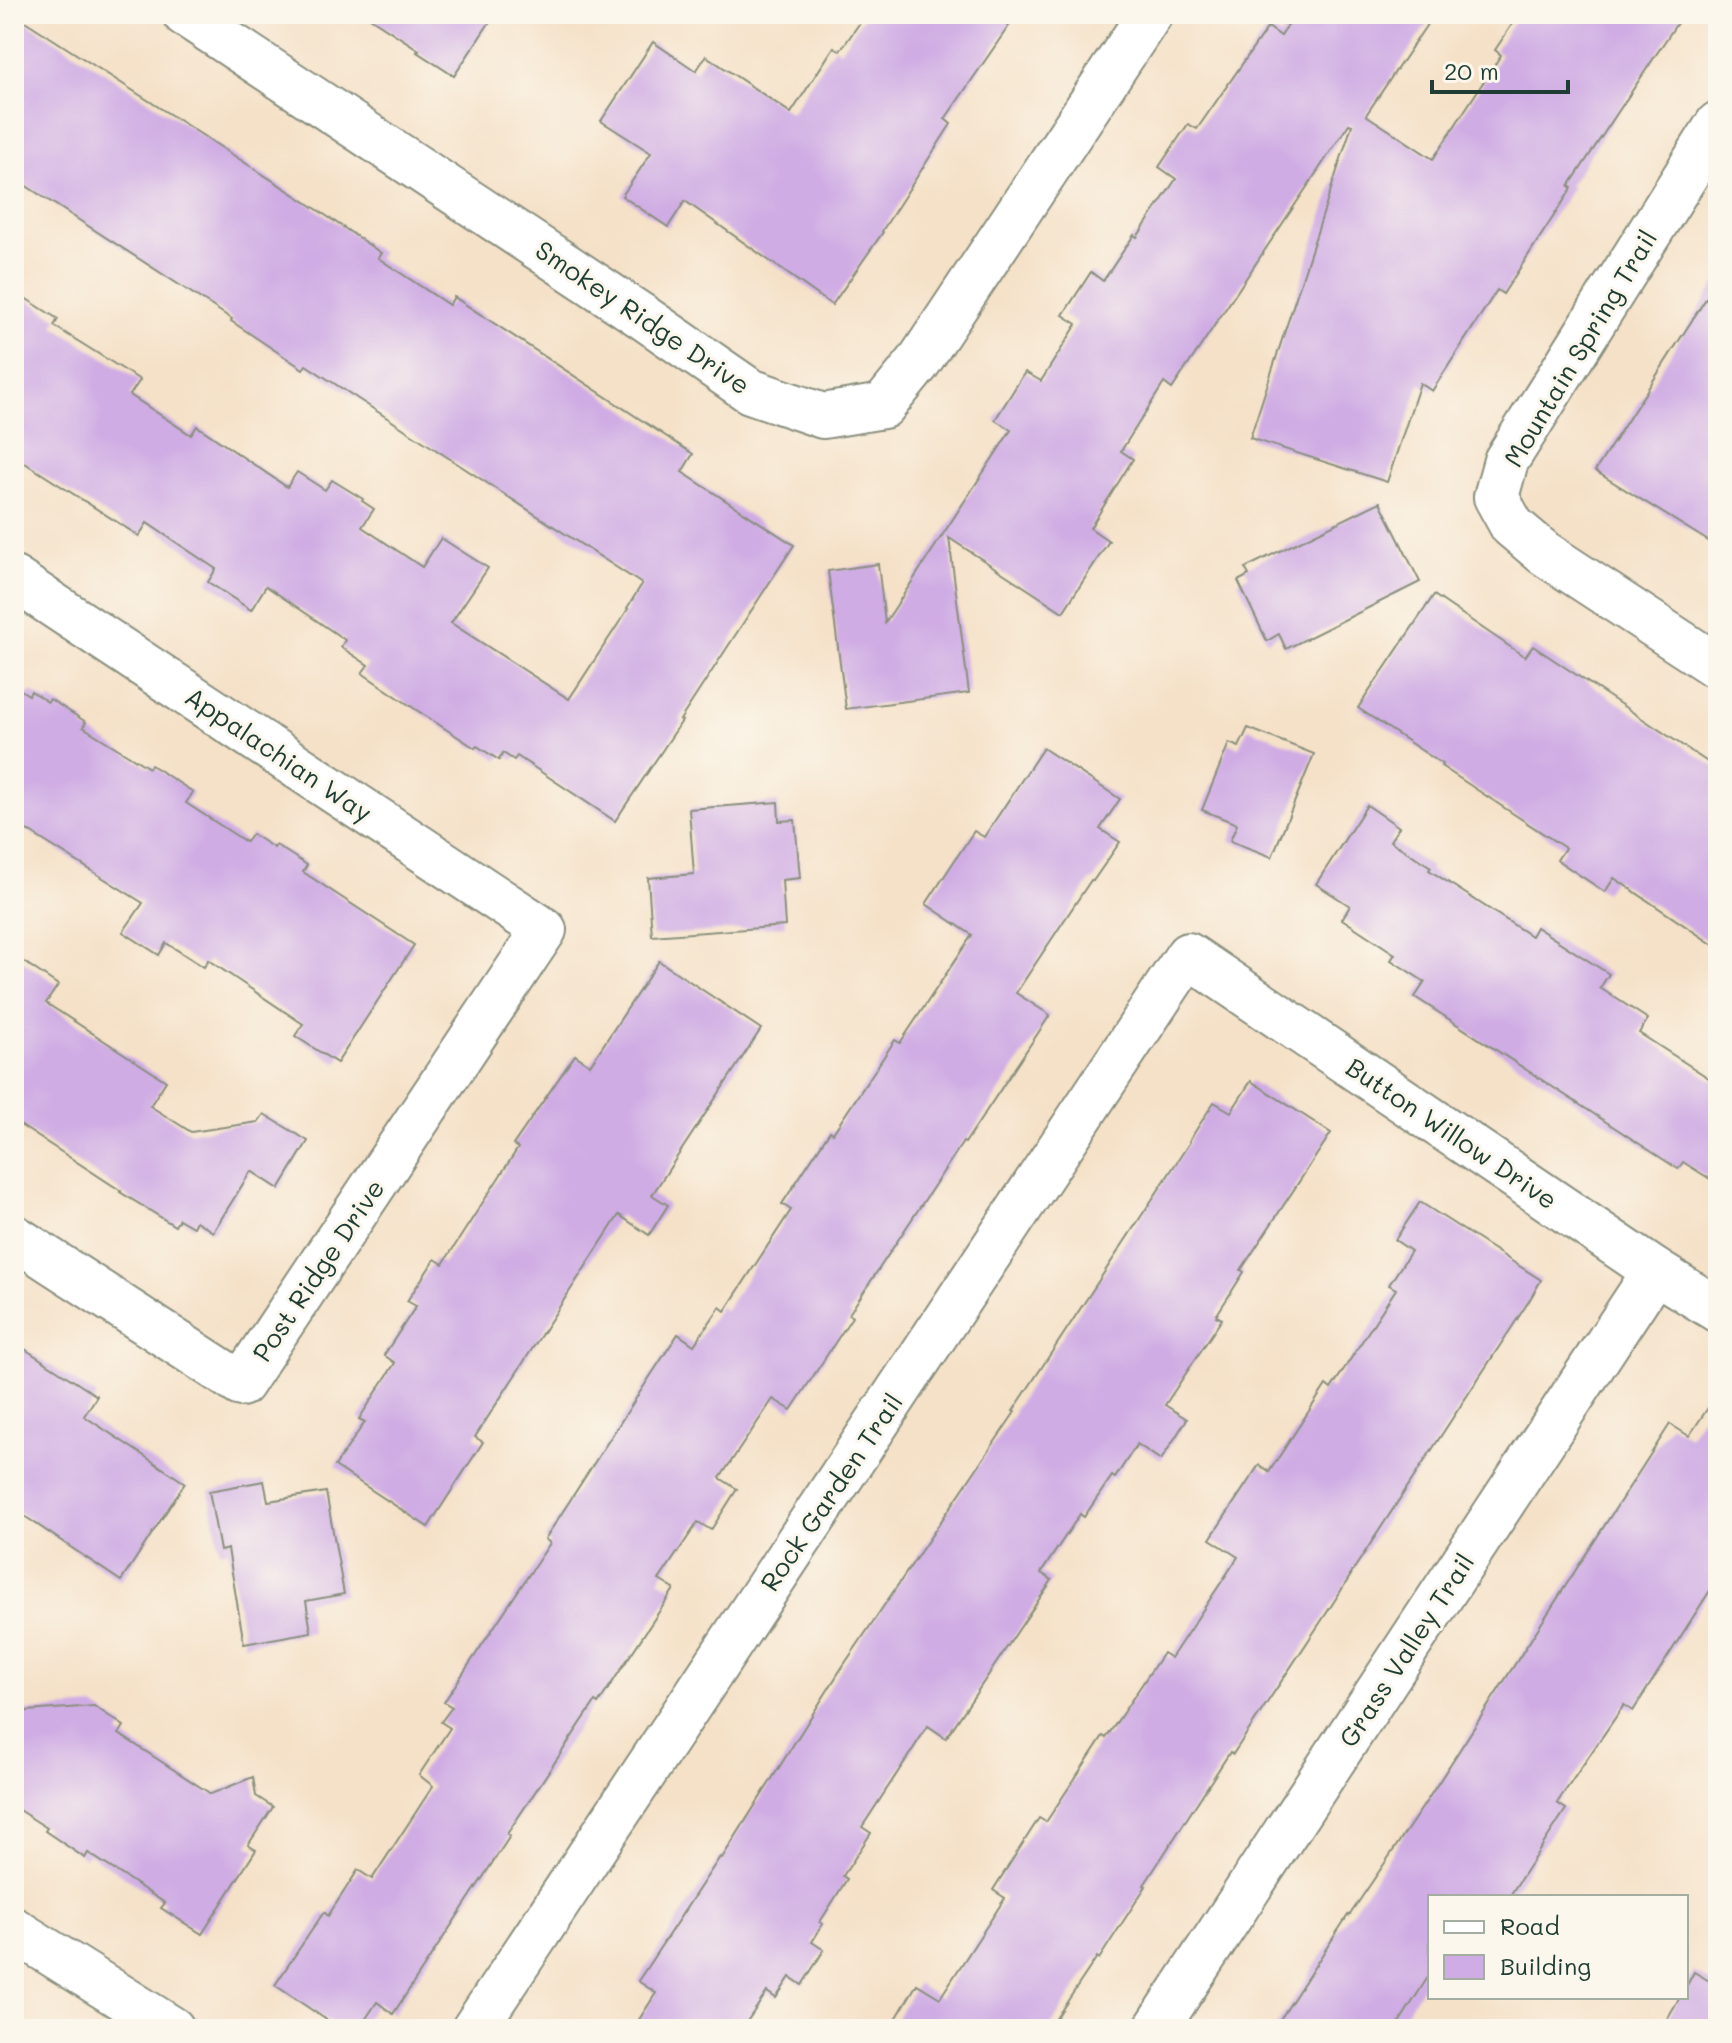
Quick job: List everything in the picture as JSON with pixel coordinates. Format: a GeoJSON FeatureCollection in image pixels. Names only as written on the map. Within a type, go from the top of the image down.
{"type":"FeatureCollection","features":[{"type":"Feature","properties":{"kind":"street","name":"Smokey Ridge Drive"},"geometry":{"type":"LineString","coordinates":[[185,14],[750,391],[823,416],[883,406],[909,374],[1150,14]]}},
{"type":"Feature","properties":{"kind":"street","name":"Mountain Spring Trail"},"geometry":{"type":"LineString","coordinates":[[1718,124],[1506,461],[1496,497],[1512,526],[1544,553],[1718,667]]}},
{"type":"Feature","properties":{"kind":"street","name":"Appalachian Way"},"geometry":{"type":"LineString","coordinates":[[14,579],[544,930]]}},
{"type":"Feature","properties":{"kind":"street","name":"Post Ridge Drive"},"geometry":{"type":"LineString","coordinates":[[14,1237],[241,1384],[544,930]]}},
{"type":"Feature","properties":{"kind":"street","name":"Button Willow Drive"},"geometry":{"type":"LineString","coordinates":[[1188,955],[1655,1271],[1718,1310]]}},
{"type":"Feature","properties":{"kind":"street","name":"Rock Garden Trail"},"geometry":{"type":"LineString","coordinates":[[474,2029],[1188,955]]}},
{"type":"Feature","properties":{"kind":"street","name":"Grass Valley Trail"},"geometry":{"type":"LineString","coordinates":[[1156,2029],[1655,1271]]}},
{"type":"Feature","properties":{"kind":"street"},"geometry":{"type":"LineString","coordinates":[[14,1930],[172,2029]]}},
{"type":"Feature","properties":{"kind":"building"},"geometry":{"type":"Polygon","coordinates":[[[14,14],[309,204],[381,253],[378,258],[449,305],[454,297],[693,454],[682,472],[794,545],[615,821],[517,756],[514,760],[503,753],[499,760],[418,711],[362,673],[368,665],[341,647],[345,640],[266,586],[251,610],[208,582],[216,569],[147,523],[139,536],[14,456],[14,291],[58,319],[54,326],[140,380],[130,395],[191,435],[197,426],[287,487],[297,472],[325,490],[332,480],[374,509],[362,527],[422,567],[441,538],[488,568],[451,623],[569,699],[642,584],[306,365],[303,369],[232,319],[14,178],[14,14]]]}},
{"type":"Feature","properties":{"kind":"building"},"geometry":{"type":"Polygon","coordinates":[[[364,14],[495,14],[454,76],[364,14]]]}},
{"type":"Feature","properties":{"kind":"building"},"geometry":{"type":"Polygon","coordinates":[[[866,14],[1017,14],[945,119],[951,124],[883,232],[832,305],[685,201],[668,227],[622,196],[651,153],[601,121],[653,42],[696,71],[706,56],[791,113],[834,47],[840,51],[866,14]]]}},
{"type":"Feature","properties":{"kind":"building"},"geometry":{"type":"Polygon","coordinates":[[[1295,14],[1434,14],[1366,115],[1433,159],[1501,55],[1495,50],[1519,14],[1683,14],[1569,186],[1572,188],[1503,294],[1497,290],[1432,391],[1420,383],[1387,482],[1250,438],[1352,125],[1349,124],[1172,389],[1164,383],[1121,451],[1133,459],[1090,528],[1109,541],[1063,612],[949,538],[969,693],[846,709],[828,571],[878,564],[885,623],[1011,430],[995,420],[1025,372],[1041,381],[1077,324],[1063,315],[1091,272],[1103,281],[1176,179],[1159,167],[1188,124],[1197,129],[1268,27],[1281,36],[1295,14]]]}},
{"type":"Feature","properties":{"kind":"building"},"geometry":{"type":"Polygon","coordinates":[[[1718,280],[1718,547],[1595,471],[1718,280]]]}},
{"type":"Feature","properties":{"kind":"building"},"geometry":{"type":"Polygon","coordinates":[[[1380,502],[1420,582],[1286,649],[1279,634],[1267,641],[1238,581],[1249,575],[1245,568],[1380,502]]]}},
{"type":"Feature","properties":{"kind":"building"},"geometry":{"type":"Polygon","coordinates":[[[1434,595],[1525,657],[1533,646],[1718,769],[1718,948],[1614,878],[1605,892],[1557,860],[1565,848],[1358,708],[1434,595]]]}},
{"type":"Feature","properties":{"kind":"building"},"geometry":{"type":"Polygon","coordinates":[[[14,686],[29,695],[31,691],[48,702],[50,699],[86,722],[83,727],[193,792],[186,803],[246,842],[252,834],[307,865],[303,872],[414,945],[337,1063],[295,1036],[303,1024],[208,960],[204,967],[166,943],[159,955],[123,932],[143,903],[14,822],[14,686]]]}},
{"type":"Feature","properties":{"kind":"building"},"geometry":{"type":"Polygon","coordinates":[[[1248,728],[1314,754],[1272,857],[1230,841],[1237,824],[1202,810],[1229,743],[1239,747],[1248,728]]]}},
{"type":"Feature","properties":{"kind":"building"},"geometry":{"type":"Polygon","coordinates":[[[1043,748],[1120,799],[1100,829],[1120,842],[1016,993],[1050,1015],[849,1314],[852,1317],[791,1410],[773,1399],[720,1478],[737,1489],[711,1530],[698,1522],[659,1580],[674,1589],[507,1834],[510,1836],[393,2014],[377,2002],[359,2029],[340,2029],[275,1985],[324,1912],[328,1916],[358,1870],[372,1879],[433,1786],[419,1775],[450,1728],[441,1722],[452,1707],[444,1702],[550,1543],[545,1539],[678,1334],[694,1345],[720,1307],[725,1311],[791,1210],[782,1204],[895,1040],[900,1043],[972,935],[926,904],[974,831],[984,837],[1043,748]]]}},
{"type":"Feature","properties":{"kind":"building"},"geometry":{"type":"Polygon","coordinates":[[[778,802],[779,821],[795,820],[800,878],[782,880],[785,926],[652,936],[648,878],[694,874],[689,809],[778,802]]]}},
{"type":"Feature","properties":{"kind":"building"},"geometry":{"type":"Polygon","coordinates":[[[1367,805],[1399,827],[1390,841],[1431,867],[1429,870],[1531,936],[1536,927],[1609,974],[1600,988],[1648,1019],[1639,1033],[1718,1084],[1718,1184],[1683,1162],[1678,1169],[1415,997],[1425,982],[1391,960],[1395,954],[1342,919],[1350,906],[1316,884],[1367,805]]]}},
{"type":"Feature","properties":{"kind":"building"},"geometry":{"type":"Polygon","coordinates":[[[14,955],[58,985],[46,1003],[166,1081],[150,1106],[191,1132],[258,1122],[264,1114],[308,1141],[279,1189],[251,1171],[213,1232],[196,1221],[193,1227],[179,1219],[175,1226],[14,1121],[14,955]]]}},
{"type":"Feature","properties":{"kind":"building"},"geometry":{"type":"Polygon","coordinates":[[[659,961],[761,1029],[652,1195],[668,1205],[649,1235],[619,1215],[475,1437],[483,1442],[428,1527],[335,1466],[365,1422],[359,1419],[395,1363],[384,1355],[416,1306],[407,1301],[435,1259],[443,1264],[518,1148],[513,1145],[575,1055],[590,1065],[659,961]]]}},
{"type":"Feature","properties":{"kind":"building"},"geometry":{"type":"Polygon","coordinates":[[[1251,1081],[1331,1133],[1241,1270],[1244,1272],[1216,1316],[1222,1319],[1165,1405],[1187,1419],[1161,1460],[1137,1444],[1084,1517],[1080,1514],[1041,1573],[1052,1580],[946,1738],[928,1726],[862,1827],[871,1833],[843,1876],[847,1879],[820,1922],[823,1924],[812,1942],[824,1950],[802,1985],[790,1977],[776,1998],[767,1992],[742,2029],[633,2029],[656,1993],[638,1981],[722,1858],[841,1669],[1015,1412],[1214,1102],[1231,1112],[1251,1081]]]}},
{"type":"Feature","properties":{"kind":"building"},"geometry":{"type":"Polygon","coordinates":[[[1420,1202],[1541,1280],[1529,1301],[1326,1614],[1233,1754],[1230,1752],[1099,1959],[1097,1957],[1049,2029],[890,2029],[917,1984],[940,1998],[1005,1898],[993,1890],[1039,1818],[1046,1822],[1163,1653],[1171,1658],[1238,1557],[1210,1539],[1259,1465],[1269,1472],[1326,1385],[1331,1389],[1396,1289],[1389,1285],[1411,1251],[1395,1240],[1420,1202]]]}},
{"type":"Feature","properties":{"kind":"building"},"geometry":{"type":"Polygon","coordinates":[[[14,1342],[97,1396],[84,1416],[185,1483],[121,1581],[14,1509],[14,1342]]]}},
{"type":"Feature","properties":{"kind":"building"},"geometry":{"type":"Polygon","coordinates":[[[1718,1393],[1718,1578],[1633,1711],[1624,1705],[1557,1803],[1566,1809],[1510,1895],[1428,1895],[1428,1977],[1395,2029],[1274,2029],[1426,1802],[1670,1424],[1689,1436],[1718,1393]]]}},
{"type":"Feature","properties":{"kind":"building"},"geometry":{"type":"Polygon","coordinates":[[[264,1481],[268,1501],[326,1492],[344,1594],[306,1601],[311,1632],[244,1644],[228,1549],[220,1551],[209,1491],[264,1481]]]}},
{"type":"Feature","properties":{"kind":"building"},"geometry":{"type":"Polygon","coordinates":[[[94,1706],[124,1726],[119,1734],[211,1794],[253,1777],[256,1796],[273,1807],[248,1845],[256,1850],[202,1934],[161,1908],[165,1903],[88,1853],[85,1858],[14,1807],[14,1712],[94,1706]]]}},
{"type":"Feature","properties":{"kind":"building"},"geometry":{"type":"Polygon","coordinates":[[[1694,1972],[1718,1986],[1718,2029],[1661,2029],[1679,1999],[1688,1999],[1688,1983],[1694,1972]]]}}]}
